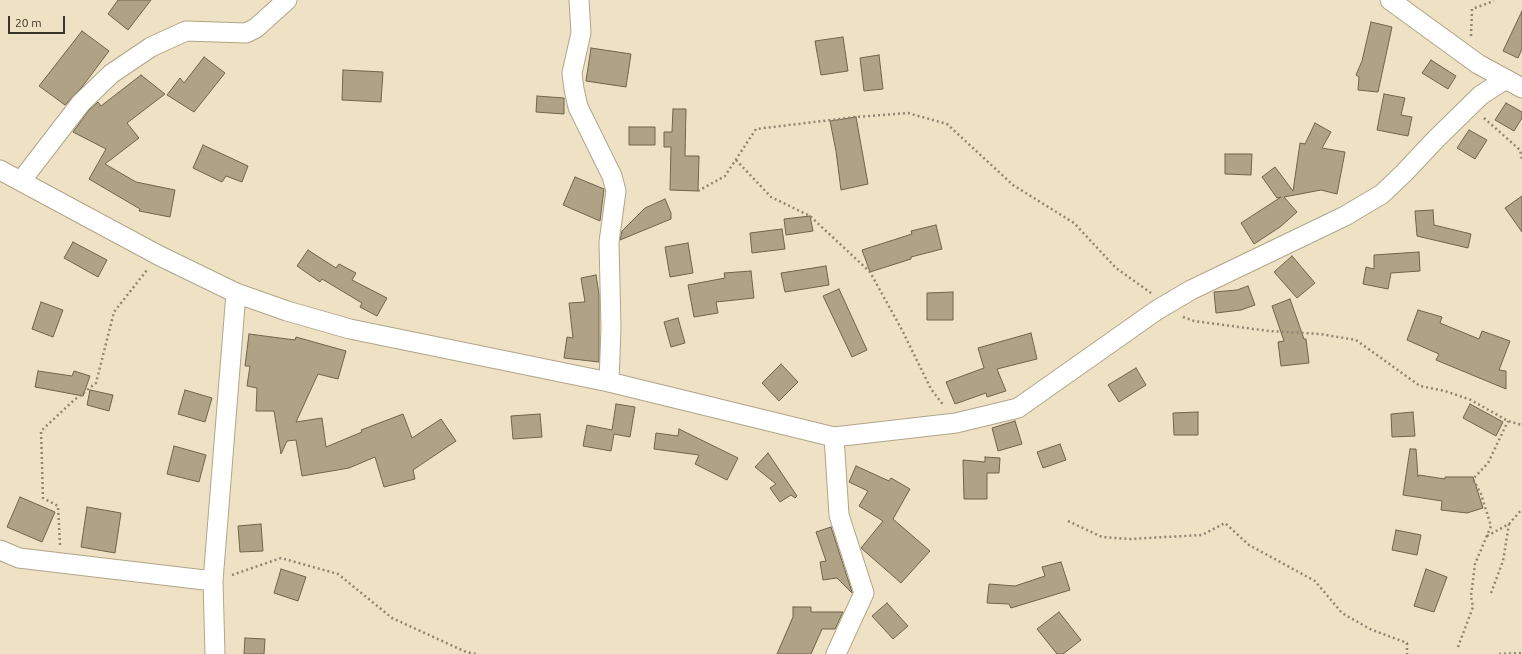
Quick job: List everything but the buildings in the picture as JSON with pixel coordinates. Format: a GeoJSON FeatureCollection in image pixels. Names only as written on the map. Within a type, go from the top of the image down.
{"type":"FeatureCollection","features":[{"type":"Feature","properties":{"kind":"street"},"geometry":{"type":"LineString","coordinates":[[21,181],[81,103],[111,74],[151,48],[186,31],[246,33],[256,28],[287,0]]}},
{"type":"Feature","properties":{"kind":"street"},"geometry":{"type":"LineString","coordinates":[[579,0],[581,33],[572,73],[574,89],[578,107],[612,176],[616,192],[609,242],[611,328],[609,382]]}},
{"type":"Feature","properties":{"kind":"street"},"geometry":{"type":"LineString","coordinates":[[1390,0],[1478,64],[1514,83]]}},
{"type":"Feature","properties":{"kind":"street"},"geometry":{"type":"LineString","coordinates":[[0,170],[158,255],[236,293],[287,311],[350,329],[609,382],[834,437],[956,423],[1018,408],[1163,307],[1191,290],[1344,216],[1382,194],[1481,95],[1514,83]]}},
{"type":"Feature","properties":{"kind":"street"},"geometry":{"type":"LineString","coordinates":[[215,654],[213,581],[236,293]]}},
{"type":"Feature","properties":{"kind":"street"},"geometry":{"type":"LineString","coordinates":[[834,437],[839,515],[864,593],[836,654]]}},
{"type":"Feature","properties":{"kind":"street"},"geometry":{"type":"LineString","coordinates":[[0,550],[19,558],[213,581]]}},
{"type":"Feature","properties":{"kind":"path"},"geometry":{"type":"LineString","coordinates":[[698,191],[725,176],[756,129],[856,117],[908,113],[947,124],[1013,185],[1074,223],[1116,268],[1163,307],[1194,321],[1269,330],[1320,334],[1356,340],[1420,386],[1445,391],[1471,400],[1508,421],[1522,425]]}},
{"type":"Feature","properties":{"kind":"path"},"geometry":{"type":"LineString","coordinates":[[736,160],[771,198],[810,216],[870,272],[902,330],[931,389],[956,423]]}},
{"type":"Feature","properties":{"kind":"path"},"geometry":{"type":"LineString","coordinates":[[62,563],[58,506],[43,498],[41,431],[73,401],[96,383],[114,312],[158,255]]}},
{"type":"Feature","properties":{"kind":"path"},"geometry":{"type":"LineString","coordinates":[[1458,647],[1473,607],[1471,596],[1475,564],[1491,526],[1481,494],[1473,479],[1488,462],[1508,421]]}},
{"type":"Feature","properties":{"kind":"path"},"geometry":{"type":"LineString","coordinates":[[1486,536],[1509,524],[1522,509]]}},
{"type":"Feature","properties":{"kind":"path"},"geometry":{"type":"LineString","coordinates":[[1068,521],[1102,537],[1130,539],[1202,535],[1225,523],[1249,545],[1315,581],[1342,613],[1370,629],[1407,643],[1407,654]]}},
{"type":"Feature","properties":{"kind":"path"},"geometry":{"type":"LineString","coordinates":[[1491,593],[1503,561],[1509,524]]}},
{"type":"Feature","properties":{"kind":"path"},"geometry":{"type":"LineString","coordinates":[[213,581],[281,558],[338,574],[392,618],[466,652],[476,654]]}},
{"type":"Feature","properties":{"kind":"path"},"geometry":{"type":"LineString","coordinates":[[1499,654],[1522,653]]}}]}
